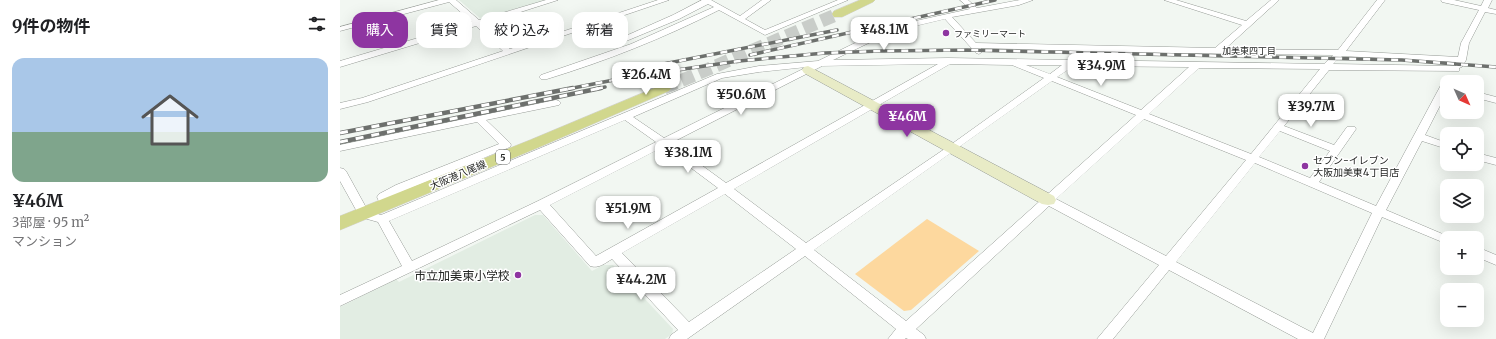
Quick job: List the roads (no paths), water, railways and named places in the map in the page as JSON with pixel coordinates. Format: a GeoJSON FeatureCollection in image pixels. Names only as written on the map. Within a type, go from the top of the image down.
{"type":"FeatureCollection","features":[{"type":"Feature","properties":{"kind":"main road"},"geometry":{"type":"LineString","coordinates":[[838,14],[869,0]]}},
{"type":"Feature","properties":{"kind":"main road","name":"大阪港八尾線"},"geometry":{"type":"LineString","coordinates":[[340,223],[364,214],[384,212],[664,88]]}},
{"type":"Feature","properties":{"kind":"street"},"geometry":{"type":"LineString","coordinates":[[340,29],[447,0]]}},
{"type":"Feature","properties":{"kind":"street"},"geometry":{"type":"LineString","coordinates":[[452,0],[509,52]]}},
{"type":"Feature","properties":{"kind":"street"},"geometry":{"type":"LineString","coordinates":[[340,64],[554,0]]}},
{"type":"Feature","properties":{"kind":"street"},"geometry":{"type":"LineString","coordinates":[[340,106],[365,100],[665,0]]}},
{"type":"Feature","properties":{"kind":"street"},"geometry":{"type":"LineString","coordinates":[[740,19],[767,0]]}},
{"type":"Feature","properties":{"kind":"street"},"geometry":{"type":"LineString","coordinates":[[628,37],[669,20],[707,1],[766,33],[844,0]]}},
{"type":"Feature","properties":{"kind":"street"},"geometry":{"type":"LineString","coordinates":[[964,0],[975,10]]}},
{"type":"Feature","properties":{"kind":"street"},"geometry":{"type":"LineString","coordinates":[[340,301],[542,204],[820,63],[891,29],[975,10],[1005,6],[1029,0]]}},
{"type":"Feature","properties":{"kind":"street"},"geometry":{"type":"LineString","coordinates":[[1168,0],[1248,24]]}},
{"type":"Feature","properties":{"kind":"street"},"geometry":{"type":"LineString","coordinates":[[1218,51],[1276,0]]}},
{"type":"Feature","properties":{"kind":"street"},"geometry":{"type":"LineString","coordinates":[[1104,339],[1169,263],[1252,158],[1327,66],[1340,53],[1381,0]]}},
{"type":"Feature","properties":{"kind":"street"},"geometry":{"type":"LineString","coordinates":[[1444,0],[1496,12]]}},
{"type":"Feature","properties":{"kind":"street"},"geometry":{"type":"LineString","coordinates":[[1452,75],[1462,60],[1465,43],[1488,0]]}},
{"type":"Feature","properties":{"kind":"street"},"geometry":{"type":"LineString","coordinates":[[544,77],[614,54],[684,25],[720,7]]}},
{"type":"Feature","properties":{"kind":"street"},"geometry":{"type":"LineString","coordinates":[[947,16],[988,62]]}},
{"type":"Feature","properties":{"kind":"street"},"geometry":{"type":"LineString","coordinates":[[669,20],[684,25]]}},
{"type":"Feature","properties":{"kind":"street"},"geometry":{"type":"LineString","coordinates":[[974,45],[1091,49],[1340,53],[1462,60]]}},
{"type":"Feature","properties":{"kind":"street"},"geometry":{"type":"LineString","coordinates":[[676,339],[954,148],[1091,49]]}},
{"type":"Feature","properties":{"kind":"street"},"geometry":{"type":"LineString","coordinates":[[384,212],[411,208],[720,76],[759,69],[820,63],[948,61],[1456,69]]}},
{"type":"Feature","properties":{"kind":"street"},"geometry":{"type":"LineString","coordinates":[[542,204],[595,263],[948,61]]}},
{"type":"Feature","properties":{"kind":"street"},"geometry":{"type":"LineString","coordinates":[[1010,62],[1252,158],[1440,237]]}},
{"type":"Feature","properties":{"kind":"street"},"geometry":{"type":"LineString","coordinates":[[895,339],[1196,66]]}},
{"type":"Feature","properties":{"kind":"street"},"geometry":{"type":"LineString","coordinates":[[808,70],[1048,200],[1311,339]]}},
{"type":"Feature","properties":{"kind":"street"},"geometry":{"type":"LineString","coordinates":[[1317,339],[1379,212],[1440,97]]}},
{"type":"Feature","properties":{"kind":"street"},"geometry":{"type":"LineString","coordinates":[[1484,97],[1496,100]]}},
{"type":"Feature","properties":{"kind":"street"},"geometry":{"type":"LineString","coordinates":[[340,148],[556,103]]}},
{"type":"Feature","properties":{"kind":"street"},"geometry":{"type":"LineString","coordinates":[[626,116],[664,142],[725,188],[919,339]]}},
{"type":"Feature","properties":{"kind":"street"},"geometry":{"type":"LineString","coordinates":[[409,267],[384,212],[383,197],[400,188],[506,145],[479,119]]}},
{"type":"Feature","properties":{"kind":"street"},"geometry":{"type":"LineString","coordinates":[[1278,127],[1336,150]]}},
{"type":"Feature","properties":{"kind":"street"},"geometry":{"type":"LineString","coordinates":[[1312,183],[1351,129]]}},
{"type":"Feature","properties":{"kind":"street"},"geometry":{"type":"LineString","coordinates":[[1419,137],[1440,144]]}},
{"type":"Feature","properties":{"kind":"street"},"geometry":{"type":"LineString","coordinates":[[1484,158],[1496,162]]}},
{"type":"Feature","properties":{"kind":"street"},"geometry":{"type":"LineString","coordinates":[[340,171],[364,214]]}},
{"type":"Feature","properties":{"kind":"street"},"geometry":{"type":"LineString","coordinates":[[614,253],[688,331]]}},
{"type":"Feature","properties":{"kind":"street"},"geometry":{"type":"LineString","coordinates":[[1484,255],[1496,260]]}},
{"type":"Feature","properties":{"kind":"tunnel"},"geometry":{"type":"LineString","coordinates":[[664,88],[838,14]]}},
{"type":"Feature","properties":{"kind":"railway"},"geometry":{"type":"LineString","coordinates":[[750,55],[995,0]]}},
{"type":"Feature","properties":{"kind":"railway"},"geometry":{"type":"LineString","coordinates":[[638,69],[837,30]]}},
{"type":"Feature","properties":{"kind":"railway"},"geometry":{"type":"LineString","coordinates":[[568,89],[629,77],[739,61],[825,53],[881,51],[967,50],[1402,60],[1496,67]]}},
{"type":"Feature","properties":{"kind":"railway"},"geometry":{"type":"LineString","coordinates":[[596,89],[605,87]]}},
{"type":"Feature","properties":{"kind":"railway"},"geometry":{"type":"LineString","coordinates":[[340,133],[573,88]]}},
{"type":"Feature","properties":{"kind":"railway"},"geometry":{"type":"LineString","coordinates":[[340,142],[601,88]]}},
{"type":"Feature","properties":{"kind":"place","name":"ファミリーマート"},"geometry":{"type":"Point","coordinates":[946,33]}},
{"type":"Feature","properties":{"kind":"place","name":"セブン-イレブン 大阪加美東4丁目店"},"geometry":{"type":"Point","coordinates":[1305,166]}},
{"type":"Feature","properties":{"kind":"place","name":"市立加美東小学校"},"geometry":{"type":"Point","coordinates":[518,275]}},
{"type":"Feature","properties":{"kind":"district","name":"加美東四丁目"},"geometry":{"type":"Point","coordinates":[1249,50]}}]}
